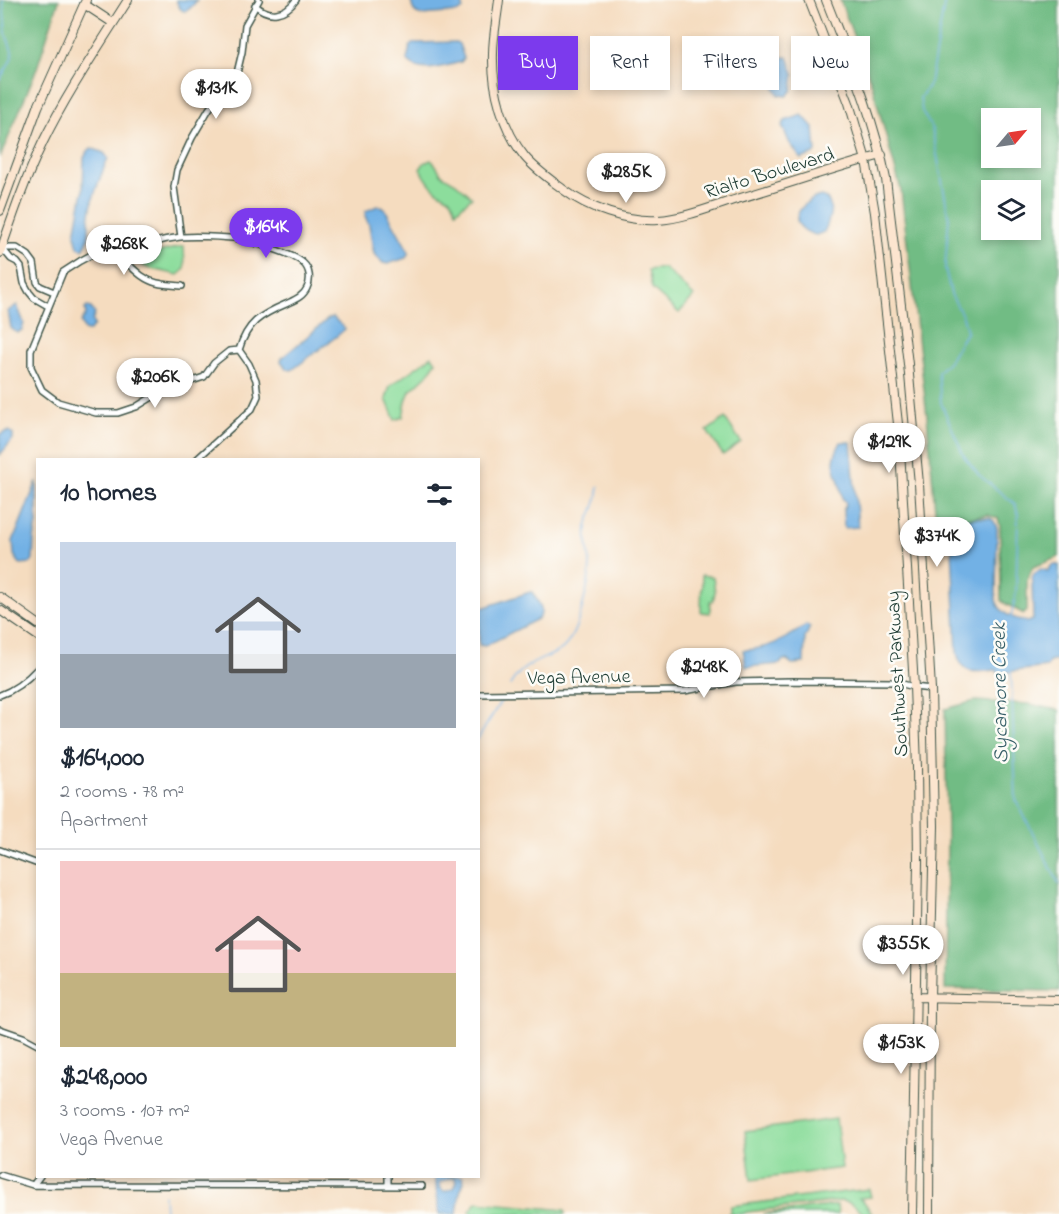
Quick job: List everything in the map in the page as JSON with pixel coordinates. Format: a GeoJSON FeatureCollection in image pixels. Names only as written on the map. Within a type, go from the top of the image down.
{"type":"FeatureCollection","features":[{"type":"Feature","properties":{"kind":"main road"},"geometry":{"type":"LineString","coordinates":[[0,250],[42,143],[128,0]]}},
{"type":"Feature","properties":{"kind":"main road","name":"Rialto Boulevard"},"geometry":{"type":"LineString","coordinates":[[500,0],[493,63],[495,87],[502,114],[514,139],[526,158],[542,173],[575,198],[606,212],[625,217],[657,220],[690,214],[882,155]]}},
{"type":"Feature","properties":{"kind":"main road","name":"Southwest Parkway"},"geometry":{"type":"LineString","coordinates":[[809,0],[849,103],[866,160],[875,213],[897,412],[904,495],[917,767],[918,851],[912,1214]]}},
{"type":"Feature","properties":{"kind":"main road","name":"Southwest Parkway"},"geometry":{"type":"LineString","coordinates":[[826,0],[868,109],[882,155],[891,208],[916,451],[931,689],[934,826],[929,1214]]}},
{"type":"Feature","properties":{"kind":"main road"},"geometry":{"type":"LineString","coordinates":[[0,211],[38,107],[85,2],[113,23]]}},
{"type":"Feature","properties":{"kind":"main road"},"geometry":{"type":"LineString","coordinates":[[0,597],[36,623]]}},
{"type":"Feature","properties":{"kind":"main road"},"geometry":{"type":"LineString","coordinates":[[0,610],[36,635]]}},
{"type":"Feature","properties":{"kind":"main road"},"geometry":{"type":"LineString","coordinates":[[916,997],[1059,1000]]}},
{"type":"Feature","properties":{"kind":"main road"},"geometry":{"type":"LineString","coordinates":[[912,1153],[929,1153]]}},
{"type":"Feature","properties":{"kind":"street"},"geometry":{"type":"LineString","coordinates":[[257,3],[261,11],[272,14],[291,7],[296,0]]}},
{"type":"Feature","properties":{"kind":"street"},"geometry":{"type":"LineString","coordinates":[[181,237],[174,187],[177,170],[209,109],[237,73],[245,25],[257,3]]}},
{"type":"Feature","properties":{"kind":"street"},"geometry":{"type":"LineString","coordinates":[[127,262],[135,259],[150,244],[181,237],[239,239],[294,256],[304,263],[309,271],[310,279],[304,293],[296,300],[269,312],[254,322],[243,337],[239,350]]}},
{"type":"Feature","properties":{"kind":"street"},"geometry":{"type":"LineString","coordinates":[[0,250],[17,248],[28,255],[34,263],[37,282],[40,286],[54,292]]}},
{"type":"Feature","properties":{"kind":"street"},"geometry":{"type":"LineString","coordinates":[[182,286],[157,283],[145,278],[113,251],[106,248],[63,272],[31,350],[31,367],[42,390],[58,402],[96,413],[118,414],[136,407],[162,391],[204,377],[214,363],[229,351],[239,350]]}},
{"type":"Feature","properties":{"kind":"street"},"geometry":{"type":"LineString","coordinates":[[0,250],[21,267],[24,283],[34,298],[48,306]]}},
{"type":"Feature","properties":{"kind":"street"},"geometry":{"type":"LineString","coordinates":[[198,458],[252,408],[258,396],[256,380],[239,350]]}},
{"type":"Feature","properties":{"kind":"street"},"geometry":{"type":"LineString","coordinates":[[0,695],[16,687],[36,670]]}},
{"type":"Feature","properties":{"kind":"street","name":"Vega Avenue"},"geometry":{"type":"LineString","coordinates":[[480,694],[684,691],[736,682],[791,681],[895,682],[931,689]]}},
{"type":"Feature","properties":{"kind":"street"},"geometry":{"type":"LineString","coordinates":[[0,850],[36,863]]}},
{"type":"Feature","properties":{"kind":"street"},"geometry":{"type":"LineString","coordinates":[[0,1029],[36,1044]]}},
{"type":"Feature","properties":{"kind":"street"},"geometry":{"type":"LineString","coordinates":[[0,1175],[33,1185],[422,1185]]}},
{"type":"Feature","properties":{"kind":"street"},"geometry":{"type":"LineString","coordinates":[[33,1185],[38,1178]]}},
{"type":"Feature","properties":{"kind":"street"},"geometry":{"type":"LineString","coordinates":[[388,1178],[388,1186]]}},
{"type":"Feature","properties":{"kind":"green space"},"geometry":{"type":"Polygon","coordinates":[[[0,0],[59,0],[37,68],[0,158],[0,0]]]}},
{"type":"Feature","properties":{"kind":"green space"},"geometry":{"type":"Polygon","coordinates":[[[840,0],[1059,0],[1059,557],[1033,567],[1027,580],[1027,611],[1024,614],[1001,600],[998,518],[988,515],[936,522],[927,416],[901,190],[870,80],[870,36],[854,36],[840,0]]]}},
{"type":"Feature","properties":{"kind":"green space"},"geometry":{"type":"Polygon","coordinates":[[[431,160],[442,175],[456,183],[472,197],[456,211],[450,199],[429,183],[420,169],[424,163],[431,160]]]}},
{"type":"Feature","properties":{"kind":"green space"},"geometry":{"type":"Polygon","coordinates":[[[184,246],[185,269],[178,275],[142,265],[159,252],[184,246]]]}},
{"type":"Feature","properties":{"kind":"green space"},"geometry":{"type":"Polygon","coordinates":[[[664,268],[694,296],[679,313],[652,289],[648,270],[664,268]]]}},
{"type":"Feature","properties":{"kind":"green space"},"geometry":{"type":"Polygon","coordinates":[[[432,356],[436,362],[427,375],[410,391],[403,417],[395,420],[386,399],[390,386],[432,356]]]}},
{"type":"Feature","properties":{"kind":"green space"},"geometry":{"type":"Polygon","coordinates":[[[725,418],[741,442],[723,455],[707,431],[725,418]]]}},
{"type":"Feature","properties":{"kind":"green space"},"geometry":{"type":"Polygon","coordinates":[[[702,575],[713,577],[715,592],[713,601],[710,601],[710,613],[701,612],[702,575]]]}},
{"type":"Feature","properties":{"kind":"green space"},"geometry":{"type":"Polygon","coordinates":[[[975,701],[1029,704],[1059,710],[1059,991],[945,989],[947,838],[945,709],[975,701]]]}},
{"type":"Feature","properties":{"kind":"green space"},"geometry":{"type":"Polygon","coordinates":[[[836,1119],[842,1168],[751,1180],[745,1131],[836,1119]]]}},
{"type":"Feature","properties":{"kind":"green space"},"geometry":{"type":"Polygon","coordinates":[[[869,1189],[871,1197],[859,1198],[872,1214],[863,1214],[854,1205],[841,1201],[728,1214],[731,1206],[869,1189]]]}},
{"type":"Feature","properties":{"kind":"green space"},"geometry":{"type":"Polygon","coordinates":[[[477,1202],[565,1210],[565,1214],[471,1214],[470,1211],[477,1202]]]}},
{"type":"Feature","properties":{"kind":"green space"},"geometry":{"type":"Polygon","coordinates":[[[837,1205],[838,1214],[763,1214],[837,1205]]]}},
{"type":"Feature","properties":{"kind":"water"},"geometry":{"type":"Polygon","coordinates":[[[176,0],[197,0],[186,11],[183,11],[176,0]]]}},
{"type":"Feature","properties":{"kind":"water"},"geometry":{"type":"Polygon","coordinates":[[[411,0],[457,0],[463,4],[463,9],[459,12],[422,15],[413,10],[411,0]]]}},
{"type":"Feature","properties":{"kind":"water"},"geometry":{"type":"Polygon","coordinates":[[[456,42],[464,58],[461,62],[425,69],[412,65],[407,60],[410,46],[414,43],[456,42]]]}},
{"type":"Feature","properties":{"kind":"water"},"geometry":{"type":"Polygon","coordinates":[[[788,57],[791,66],[792,90],[787,96],[779,95],[776,90],[779,90],[779,58],[788,57]]]}},
{"type":"Feature","properties":{"kind":"water"},"geometry":{"type":"Polygon","coordinates":[[[802,115],[814,128],[816,152],[801,159],[789,142],[782,125],[785,121],[802,115]]]}},
{"type":"Feature","properties":{"kind":"water"},"geometry":{"type":"Polygon","coordinates":[[[91,148],[104,153],[108,158],[94,197],[88,240],[83,249],[78,247],[75,235],[83,191],[84,158],[91,148]]]}},
{"type":"Feature","properties":{"kind":"water"},"geometry":{"type":"Polygon","coordinates":[[[821,196],[829,202],[830,212],[824,232],[816,235],[802,228],[797,218],[801,208],[821,196]]]}},
{"type":"Feature","properties":{"kind":"water"},"geometry":{"type":"Polygon","coordinates":[[[377,206],[385,209],[409,252],[406,258],[388,264],[383,263],[374,254],[369,225],[365,216],[366,211],[377,206]]]}},
{"type":"Feature","properties":{"kind":"water"},"geometry":{"type":"Polygon","coordinates":[[[17,305],[24,323],[22,330],[17,333],[11,328],[8,311],[17,305]]]}},
{"type":"Feature","properties":{"kind":"water"},"geometry":{"type":"Polygon","coordinates":[[[87,307],[91,308],[95,314],[92,321],[94,325],[90,331],[84,330],[81,323],[87,307]]]}},
{"type":"Feature","properties":{"kind":"water"},"geometry":{"type":"Polygon","coordinates":[[[333,317],[345,329],[292,370],[287,369],[281,361],[282,358],[333,317]]]}},
{"type":"Feature","properties":{"kind":"water"},"geometry":{"type":"Polygon","coordinates":[[[9,431],[13,434],[13,439],[0,455],[0,435],[9,431]]]}},
{"type":"Feature","properties":{"kind":"water"},"geometry":{"type":"Polygon","coordinates":[[[841,442],[851,442],[858,527],[844,528],[843,511],[846,504],[842,498],[834,462],[841,442]]]}},
{"type":"Feature","properties":{"kind":"water"},"geometry":{"type":"Polygon","coordinates":[[[36,484],[36,529],[31,563],[20,564],[14,555],[13,541],[36,484]]]}},
{"type":"Feature","properties":{"kind":"water"},"geometry":{"type":"Polygon","coordinates":[[[975,518],[990,518],[997,528],[996,600],[1001,610],[1009,616],[1028,622],[1033,620],[1032,578],[1041,569],[1048,571],[1052,565],[1059,565],[1059,660],[1049,662],[1047,667],[998,673],[997,670],[977,672],[967,670],[960,661],[957,653],[951,528],[958,522],[975,518]]]}},
{"type":"Feature","properties":{"kind":"water"},"geometry":{"type":"Polygon","coordinates":[[[532,592],[540,606],[541,613],[538,619],[485,646],[480,645],[480,609],[532,592]]]}},
{"type":"Feature","properties":{"kind":"water"},"geometry":{"type":"Polygon","coordinates":[[[806,625],[810,627],[805,638],[804,663],[792,664],[783,660],[780,664],[746,667],[743,650],[776,643],[806,625]]]}},
{"type":"Feature","properties":{"kind":"water"},"geometry":{"type":"Polygon","coordinates":[[[435,1178],[452,1178],[463,1178],[457,1214],[439,1214],[435,1178]],[[455,1179],[440,1182],[440,1187],[443,1191],[454,1188],[457,1182],[455,1179]]]}},
{"type":"Feature","properties":{"kind":"waterway"},"geometry":{"type":"LineString","coordinates":[[0,79],[12,57],[6,34],[3,0]]}},
{"type":"Feature","properties":{"kind":"waterway","name":"Sycamore Creek"},"geometry":{"type":"LineString","coordinates":[[945,0],[930,83],[920,98],[922,111],[932,129],[949,217],[945,268],[951,294],[963,317],[967,331],[949,361],[938,372],[941,403],[964,456],[979,475],[1015,504],[1018,514],[1016,594],[1011,617]]}},
{"type":"Feature","properties":{"kind":"waterway"},"geometry":{"type":"LineString","coordinates":[[510,685],[527,667],[556,653],[570,639],[582,607],[588,582],[590,563],[587,527],[599,487]]}},
{"type":"Feature","properties":{"kind":"waterway","name":"Sycamore Creek"},"geometry":{"type":"LineString","coordinates":[[1011,670],[1016,800],[1059,884]]}},
{"type":"Feature","properties":{"kind":"waterway"},"geometry":{"type":"LineString","coordinates":[[480,736],[502,699]]}},
{"type":"Feature","properties":{"kind":"waterway"},"geometry":{"type":"LineString","coordinates":[[164,1195],[165,1214]]}}]}
